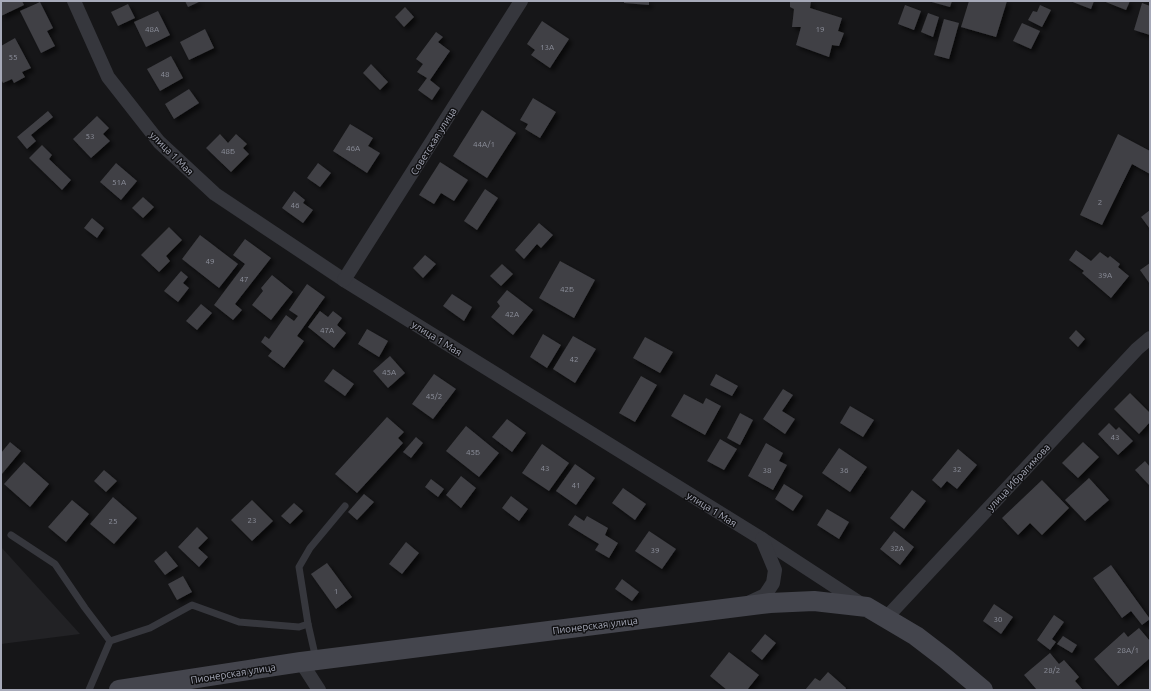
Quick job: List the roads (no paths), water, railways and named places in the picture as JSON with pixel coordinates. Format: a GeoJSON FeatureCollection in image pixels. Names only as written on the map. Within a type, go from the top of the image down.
{"type":"FeatureCollection","features":[{"type":"Feature","properties":{"kind":"main road","name":"Пионерская улица"},"geometry":{"type":"LineString","coordinates":[[119,690],[308,661],[770,603],[814,601],[867,607],[886,618]]}},
{"type":"Feature","properties":{"kind":"main road"},"geometry":{"type":"LineString","coordinates":[[886,618],[922,641],[983,690]]}},
{"type":"Feature","properties":{"kind":"street","name":"улица 1 Мая"},"geometry":{"type":"LineString","coordinates":[[74,1],[108,77],[159,142],[215,194],[344,280],[867,607]]}},
{"type":"Feature","properties":{"kind":"street","name":"Советская улица"},"geometry":{"type":"LineString","coordinates":[[344,280],[521,1]]}},
{"type":"Feature","properties":{"kind":"street","name":"улица Ибрагимова"},"geometry":{"type":"LineString","coordinates":[[886,618],[1150,338]]}},
{"type":"Feature","properties":{"kind":"street"},"geometry":{"type":"LineString","coordinates":[[739,607],[765,595],[773,583],[775,570],[762,540]]}},
{"type":"Feature","properties":{"kind":"street"},"geometry":{"type":"LineString","coordinates":[[308,661],[320,690]]}},
{"type":"Feature","properties":{"kind":"lane"},"geometry":{"type":"LineString","coordinates":[[308,661],[308,624],[299,567],[310,548],[345,506]]}},
{"type":"Feature","properties":{"kind":"lane"},"geometry":{"type":"LineString","coordinates":[[11,535],[56,564],[85,608],[110,641]]}},
{"type":"Feature","properties":{"kind":"lane"},"geometry":{"type":"LineString","coordinates":[[89,690],[110,641],[150,628],[192,606],[239,622],[298,627],[308,624]]}}]}
